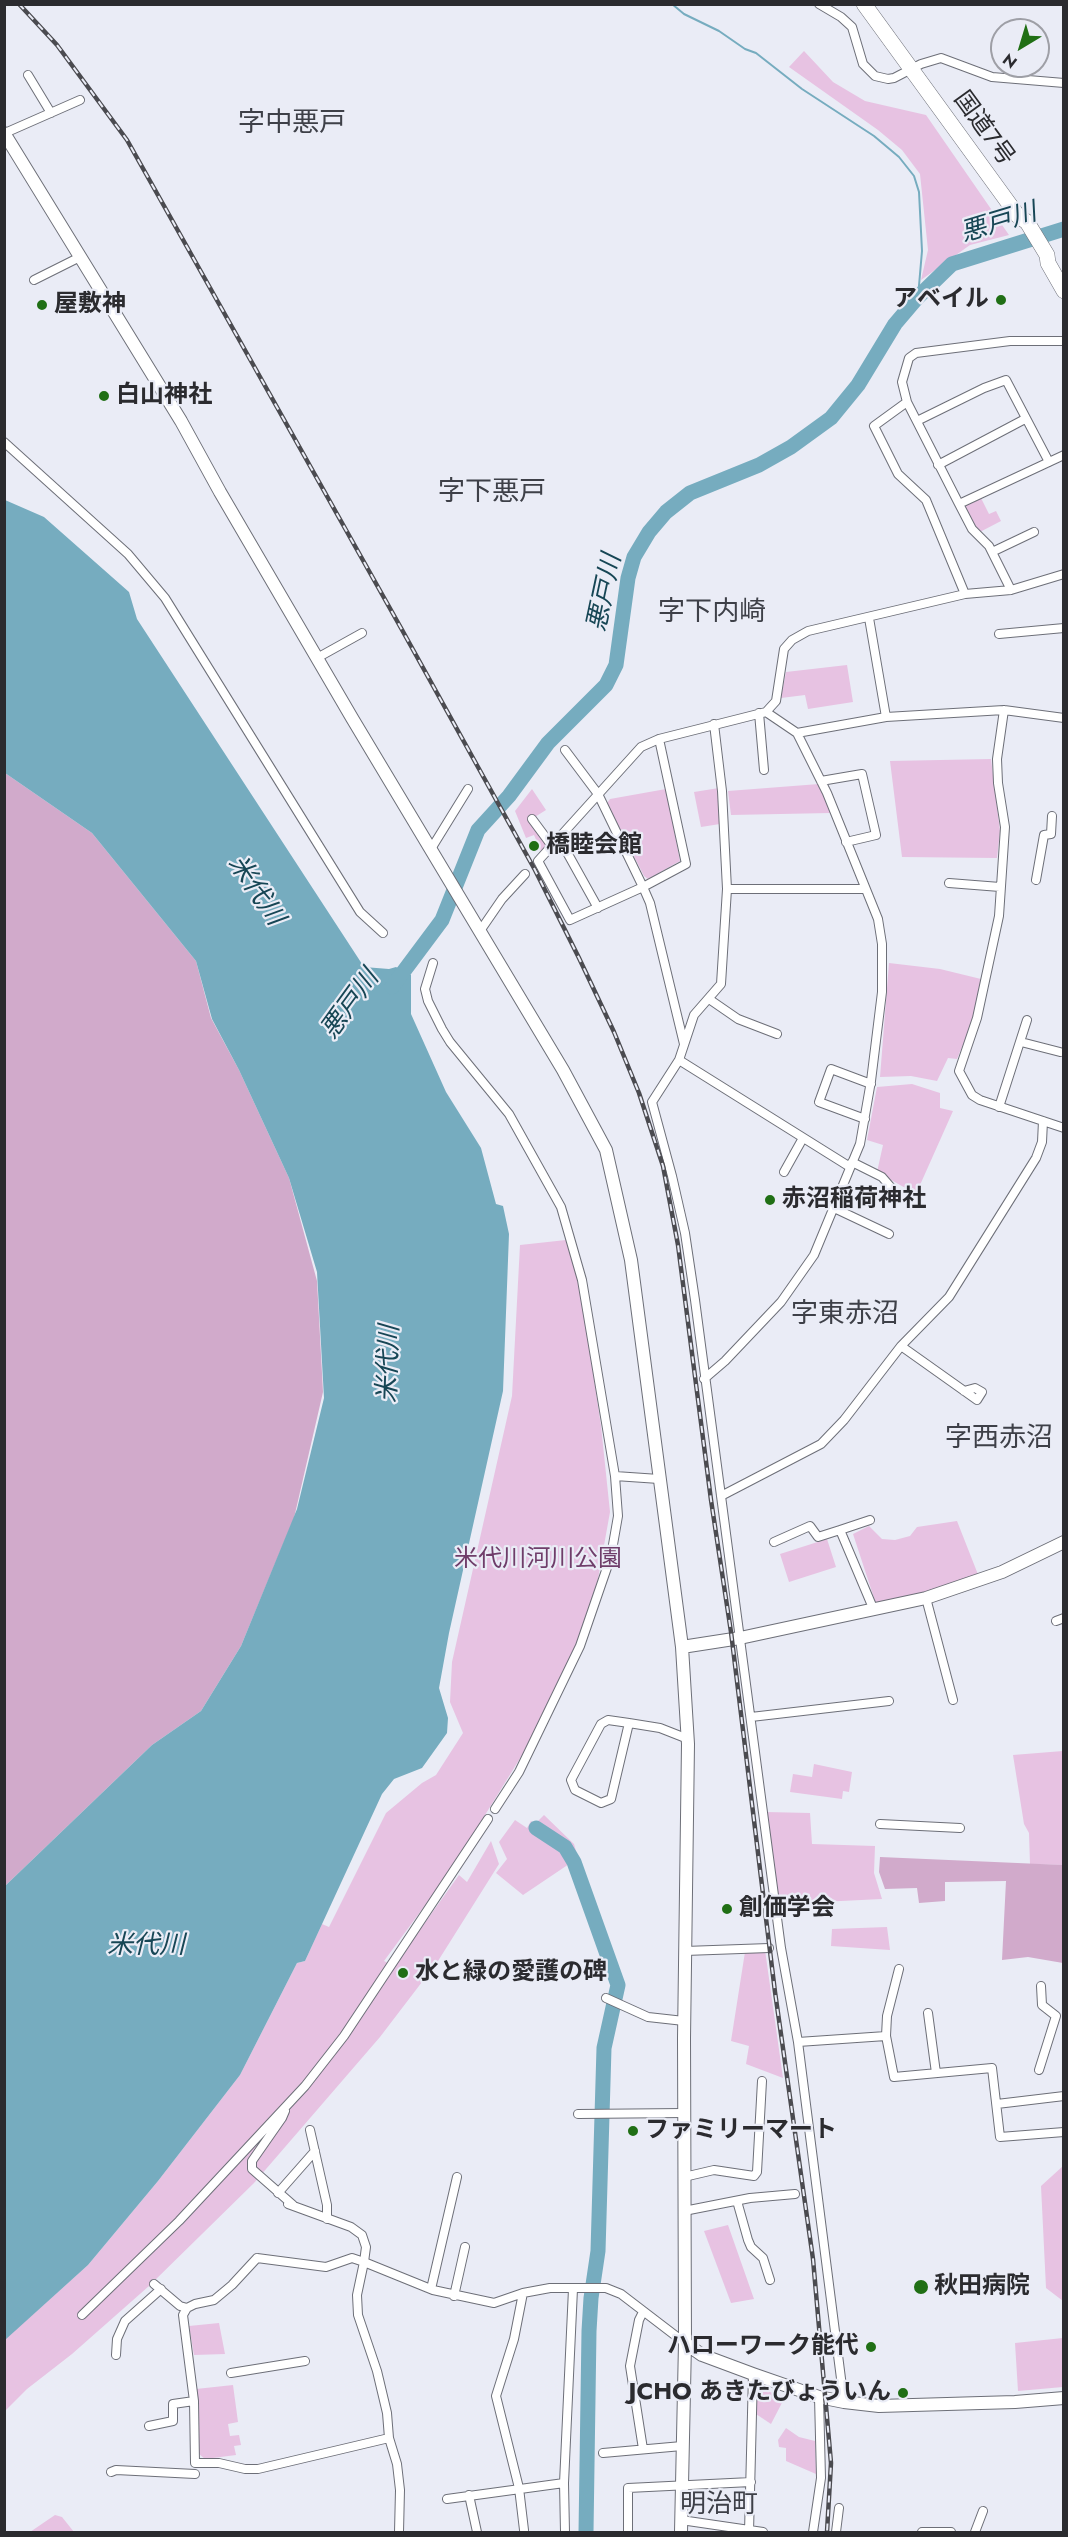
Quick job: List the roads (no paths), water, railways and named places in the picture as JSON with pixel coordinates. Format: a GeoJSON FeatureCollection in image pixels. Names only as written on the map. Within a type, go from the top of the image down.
{"type":"FeatureCollection","features":[{"type":"Feature","properties":{"kind":"highway","name":"国道7号"},"geometry":{"type":"LineString","coordinates":[[864,4],[1018,216],[1038,249],[1039,258],[1048,263],[1064,291]]}},
{"type":"Feature","properties":{"kind":"street"},"geometry":{"type":"LineString","coordinates":[[819,4],[841,17],[852,27],[863,64],[874,76],[888,79],[911,68],[946,58],[992,77],[1064,83]]}},
{"type":"Feature","properties":{"kind":"street"},"geometry":{"type":"LineString","coordinates":[[28,75],[51,112]]}},
{"type":"Feature","properties":{"kind":"street"},"geometry":{"type":"LineString","coordinates":[[80,100],[5,133],[181,421],[317,658],[572,1086],[606,1150],[630,1252],[682,1647],[688,1739],[684,2021],[685,2343],[681,2526],[763,2532]]}},
{"type":"Feature","properties":{"kind":"street"},"geometry":{"type":"LineString","coordinates":[[34,280],[80,257]]}},
{"type":"Feature","properties":{"kind":"street"},"geometry":{"type":"LineString","coordinates":[[1011,590],[992,552],[972,529],[938,465],[907,402],[902,382],[909,358],[916,353],[1010,341],[1064,341]]}},
{"type":"Feature","properties":{"kind":"street"},"geometry":{"type":"LineString","coordinates":[[917,421],[984,388],[1006,380],[1049,462]]}},
{"type":"Feature","properties":{"kind":"street"},"geometry":{"type":"LineString","coordinates":[[907,402],[874,426],[898,474],[926,500],[965,594]]}},
{"type":"Feature","properties":{"kind":"street"},"geometry":{"type":"LineString","coordinates":[[938,465],[1025,418]]}},
{"type":"Feature","properties":{"kind":"street"},"geometry":{"type":"LineString","coordinates":[[4,442],[128,554],[165,598],[360,912],[383,933]]}},
{"type":"Feature","properties":{"kind":"street"},"geometry":{"type":"LineString","coordinates":[[959,504],[1064,455]]}},
{"type":"Feature","properties":{"kind":"street"},"geometry":{"type":"LineString","coordinates":[[992,552],[1034,532]]}},
{"type":"Feature","properties":{"kind":"street"},"geometry":{"type":"LineString","coordinates":[[659,739],[686,864],[570,920],[538,861],[641,747],[659,739],[763,712],[776,701],[783,649],[792,640],[808,631],[965,594],[1011,590],[1064,574]]}},
{"type":"Feature","properties":{"kind":"street"},"geometry":{"type":"LineString","coordinates":[[868,618],[886,717]]}},
{"type":"Feature","properties":{"kind":"street"},"geometry":{"type":"LineString","coordinates":[[999,634],[1064,628]]}},
{"type":"Feature","properties":{"kind":"street"},"geometry":{"type":"LineString","coordinates":[[317,658],[362,633]]}},
{"type":"Feature","properties":{"kind":"street"},"geometry":{"type":"LineString","coordinates":[[797,733],[886,717],[1004,710],[1064,718]]}},
{"type":"Feature","properties":{"kind":"street"},"geometry":{"type":"LineString","coordinates":[[1004,710],[997,759],[998,783],[1005,827],[999,916],[981,1002],[958,1071],[972,1095],[999,1107],[1064,1128]]}},
{"type":"Feature","properties":{"kind":"street"},"geometry":{"type":"LineString","coordinates":[[704,1379],[725,1361],[781,1302],[814,1255],[860,1144],[871,1084],[882,992],[882,944],[878,919],[821,781],[797,733],[763,712]]}},
{"type":"Feature","properties":{"kind":"street"},"geometry":{"type":"LineString","coordinates":[[763,712],[764,770]]}},
{"type":"Feature","properties":{"kind":"street"},"geometry":{"type":"LineString","coordinates":[[714,724],[722,791],[727,889],[721,984],[694,1015],[679,1060],[652,1102],[685,1233],[781,1948],[798,2042],[844,2402]]}},
{"type":"Feature","properties":{"kind":"street"},"geometry":{"type":"LineString","coordinates":[[565,750],[597,794],[644,886],[684,1044]]}},
{"type":"Feature","properties":{"kind":"street"},"geometry":{"type":"LineString","coordinates":[[821,781],[862,774],[876,836],[846,842]]}},
{"type":"Feature","properties":{"kind":"street"},"geometry":{"type":"LineString","coordinates":[[431,849],[468,789]]}},
{"type":"Feature","properties":{"kind":"street"},"geometry":{"type":"LineString","coordinates":[[1036,880],[1044,835],[1051,834],[1052,816]]}},
{"type":"Feature","properties":{"kind":"street"},"geometry":{"type":"LineString","coordinates":[[532,819],[552,846]]}},
{"type":"Feature","properties":{"kind":"street"},"geometry":{"type":"LineString","coordinates":[[559,838],[598,908]]}},
{"type":"Feature","properties":{"kind":"street"},"geometry":{"type":"LineString","coordinates":[[479,928],[502,898],[525,874]]}},
{"type":"Feature","properties":{"kind":"street"},"geometry":{"type":"LineString","coordinates":[[949,883],[1000,887]]}},
{"type":"Feature","properties":{"kind":"street"},"geometry":{"type":"LineString","coordinates":[[727,889],[865,889]]}},
{"type":"Feature","properties":{"kind":"street"},"geometry":{"type":"LineString","coordinates":[[433,963],[425,989],[428,1002],[442,1029],[509,1114],[561,1207],[582,1280],[615,1476],[618,1516],[611,1556],[580,1646],[519,1772],[495,1809]]}},
{"type":"Feature","properties":{"kind":"street"},"geometry":{"type":"LineString","coordinates":[[709,999],[738,1019],[777,1034]]}},
{"type":"Feature","properties":{"kind":"street"},"geometry":{"type":"LineString","coordinates":[[999,1107],[1027,1020]]}},
{"type":"Feature","properties":{"kind":"street"},"geometry":{"type":"LineString","coordinates":[[1021,1042],[1060,1052]]}},
{"type":"Feature","properties":{"kind":"street"},"geometry":{"type":"LineString","coordinates":[[679,1060],[803,1138],[851,1165],[882,1177],[895,1192]]}},
{"type":"Feature","properties":{"kind":"street"},"geometry":{"type":"LineString","coordinates":[[865,1119],[819,1101],[831,1069],[871,1084]]}},
{"type":"Feature","properties":{"kind":"street"},"geometry":{"type":"LineString","coordinates":[[721,1496],[821,1444],[844,1420],[901,1346],[949,1297],[1036,1158],[1042,1142],[1043,1121]]}},
{"type":"Feature","properties":{"kind":"street"},"geometry":{"type":"LineString","coordinates":[[784,1172],[803,1138]]}},
{"type":"Feature","properties":{"kind":"street"},"geometry":{"type":"LineString","coordinates":[[834,1208],[890,1234]]}},
{"type":"Feature","properties":{"kind":"street"},"geometry":{"type":"LineString","coordinates":[[901,1346],[964,1391]]}},
{"type":"Feature","properties":{"kind":"street"},"geometry":{"type":"LineString","coordinates":[[615,1476],[659,1479]]}},
{"type":"Feature","properties":{"kind":"street"},"geometry":{"type":"LineString","coordinates":[[774,1542],[810,1526],[818,1537],[870,1520]]}},
{"type":"Feature","properties":{"kind":"street"},"geometry":{"type":"LineString","coordinates":[[840,1530],[873,1608]]}},
{"type":"Feature","properties":{"kind":"street"},"geometry":{"type":"LineString","coordinates":[[682,1647],[740,1638],[926,1598],[1002,1572],[1062,1547]]}},
{"type":"Feature","properties":{"kind":"street"},"geometry":{"type":"LineString","coordinates":[[926,1598],[953,1700]]}},
{"type":"Feature","properties":{"kind":"street"},"geometry":{"type":"LineString","coordinates":[[751,1717],[889,1701]]}},
{"type":"Feature","properties":{"kind":"street"},"geometry":{"type":"LineString","coordinates":[[629,1723],[611,1799],[601,1803],[575,1790],[571,1780],[600,1724],[608,1720],[629,1723],[660,1728],[688,1739]]}},
{"type":"Feature","properties":{"kind":"street"},"geometry":{"type":"LineString","coordinates":[[82,2315],[179,2222],[286,2106],[344,2036],[488,1819]]}},
{"type":"Feature","properties":{"kind":"street"},"geometry":{"type":"LineString","coordinates":[[880,1824],[960,1827]]}},
{"type":"Feature","properties":{"kind":"street"},"geometry":{"type":"LineString","coordinates":[[685,1951],[769,1948]]}},
{"type":"Feature","properties":{"kind":"street"},"geometry":{"type":"LineString","coordinates":[[899,1970],[887,2016],[886,2036],[894,2077],[992,2068],[1000,2137],[1064,2132]]}},
{"type":"Feature","properties":{"kind":"street"},"geometry":{"type":"LineString","coordinates":[[1038,2070],[1056,2016],[1042,2004],[1041,1986]]}},
{"type":"Feature","properties":{"kind":"street"},"geometry":{"type":"LineString","coordinates":[[606,1998],[648,2017],[684,2021]]}},
{"type":"Feature","properties":{"kind":"street"},"geometry":{"type":"LineString","coordinates":[[928,2013],[936,2073]]}},
{"type":"Feature","properties":{"kind":"street"},"geometry":{"type":"LineString","coordinates":[[798,2042],[886,2036]]}},
{"type":"Feature","properties":{"kind":"street"},"geometry":{"type":"LineString","coordinates":[[684,2177],[714,2170],[754,2176],[757,2172],[762,2081]]}},
{"type":"Feature","properties":{"kind":"street"},"geometry":{"type":"LineString","coordinates":[[997,2104],[1064,2096]]}},
{"type":"Feature","properties":{"kind":"street"},"geometry":{"type":"LineString","coordinates":[[286,2106],[282,2118],[252,2161],[252,2169],[292,2205],[351,2228],[362,2235],[366,2247],[357,2295],[358,2315],[377,2371],[387,2413],[389,2438],[397,2464],[399,2532]]}},
{"type":"Feature","properties":{"kind":"street"},"geometry":{"type":"LineString","coordinates":[[578,2114],[684,2113]]}},
{"type":"Feature","properties":{"kind":"street"},"geometry":{"type":"LineString","coordinates":[[310,2130],[327,2205],[327,2219]]}},
{"type":"Feature","properties":{"kind":"street"},"geometry":{"type":"LineString","coordinates":[[278,2193],[315,2151]]}},
{"type":"Feature","properties":{"kind":"street"},"geometry":{"type":"LineString","coordinates":[[431,2289],[457,2177]]}},
{"type":"Feature","properties":{"kind":"street"},"geometry":{"type":"LineString","coordinates":[[684,2211],[737,2201],[795,2194]]}},
{"type":"Feature","properties":{"kind":"street"},"geometry":{"type":"LineString","coordinates":[[737,2201],[748,2240],[751,2247],[763,2258],[770,2280]]}},
{"type":"Feature","properties":{"kind":"street"},"geometry":{"type":"LineString","coordinates":[[454,2296],[465,2247]]}},
{"type":"Feature","properties":{"kind":"street"},"geometry":{"type":"LineString","coordinates":[[116,2355],[117,2338],[124,2321],[158,2287],[180,2306],[187,2308],[214,2300],[232,2285],[257,2258],[326,2267],[352,2258],[431,2289],[454,2296],[494,2303],[523,2293],[550,2288],[606,2288],[621,2294],[702,2355],[819,2397],[844,2402],[879,2406],[1015,2402],[1064,2398]]}},
{"type":"Feature","properties":{"kind":"street"},"geometry":{"type":"LineString","coordinates":[[566,2532],[564,2483],[577,2288]]}},
{"type":"Feature","properties":{"kind":"street"},"geometry":{"type":"LineString","coordinates":[[523,2293],[514,2339],[496,2396],[519,2488],[524,2530]]}},
{"type":"Feature","properties":{"kind":"street"},"geometry":{"type":"LineString","coordinates":[[187,2308],[183,2315],[194,2401],[195,2463],[219,2463],[245,2469],[258,2469],[389,2438]]}},
{"type":"Feature","properties":{"kind":"street"},"geometry":{"type":"LineString","coordinates":[[643,2312],[639,2320],[630,2366],[643,2449]]}},
{"type":"Feature","properties":{"kind":"street"},"geometry":{"type":"LineString","coordinates":[[231,2373],[305,2361]]}},
{"type":"Feature","properties":{"kind":"street"},"geometry":{"type":"LineString","coordinates":[[749,2531],[753,2374]]}},
{"type":"Feature","properties":{"kind":"street"},"geometry":{"type":"LineString","coordinates":[[813,2532],[821,2478],[819,2397]]}},
{"type":"Feature","properties":{"kind":"street"},"geometry":{"type":"LineString","coordinates":[[149,2426],[173,2421],[173,2404],[194,2401]]}},
{"type":"Feature","properties":{"kind":"street"},"geometry":{"type":"LineString","coordinates":[[603,2453],[682,2446]]}},
{"type":"Feature","properties":{"kind":"street"},"geometry":{"type":"LineString","coordinates":[[111,2472],[117,2470],[195,2474]]}},
{"type":"Feature","properties":{"kind":"street"},"geometry":{"type":"LineString","coordinates":[[628,2532],[628,2488],[751,2482]]}},
{"type":"Feature","properties":{"kind":"street"},"geometry":{"type":"LineString","coordinates":[[447,2499],[564,2483]]}},
{"type":"Feature","properties":{"kind":"street"},"geometry":{"type":"LineString","coordinates":[[469,2495],[477,2532]]}},
{"type":"Feature","properties":{"kind":"street"},"geometry":{"type":"LineString","coordinates":[[836,2532],[839,2508]]}},
{"type":"Feature","properties":{"kind":"street"},"geometry":{"type":"LineString","coordinates":[[975,2532],[983,2511]]}},
{"type":"Feature","properties":{"kind":"street"},"geometry":{"type":"LineString","coordinates":[[922,2532],[951,2532]]}},
{"type":"Feature","properties":{"kind":"water","name":"米代川"},"geometry":{"type":"Polygon","coordinates":[[[5,500],[44,517],[129,592],[137,619],[364,967],[389,969],[396,967],[411,975],[411,1014],[446,1092],[481,1148],[496,1204],[503,1206],[509,1234],[503,1391],[449,1633],[439,1688],[448,1718],[447,1733],[422,1768],[394,1779],[382,1794],[305,1961],[297,1963],[240,2075],[158,2181],[88,2265],[5,2340],[5,1886],[152,1745],[201,1711],[241,1646],[297,1509],[324,1398],[317,1272],[289,1178],[239,1070],[212,1019],[196,961],[92,833],[5,773],[5,500]]]}},
{"type":"Feature","properties":{"kind":"waterway"},"geometry":{"type":"LineString","coordinates":[[672,4],[684,14],[756,53],[802,89],[874,136],[899,157],[914,176],[919,192],[922,251],[918,297]]}},
{"type":"Feature","properties":{"kind":"waterway","name":"悪戸川"},"geometry":{"type":"LineString","coordinates":[[392,987],[442,920],[478,830],[509,796],[548,743],[606,685],[616,665],[628,578],[634,557],[649,532],[666,512],[690,493],[759,465],[791,447],[831,418],[858,385],[895,324],[918,297],[952,264],[1064,229]]}},
{"type":"Feature","properties":{"kind":"waterway"},"geometry":{"type":"LineString","coordinates":[[536,1828],[565,1847],[574,1862],[618,1985],[604,2048],[598,2251],[589,2331],[586,2532]]}},
{"type":"Feature","properties":{"kind":"railway"},"geometry":{"type":"LineString","coordinates":[[19,4],[57,45],[127,140],[401,628],[535,870],[579,958],[614,1032],[639,1093],[663,1166],[678,1245],[711,1500],[731,1632],[775,1992],[813,2259],[831,2463],[827,2532]]}},
{"type":"Feature","properties":{"kind":"place","name":"アベイル"},"geometry":{"type":"Point","coordinates":[1001,300]}},
{"type":"Feature","properties":{"kind":"place","name":"屋敷神"},"geometry":{"type":"Point","coordinates":[42,305]}},
{"type":"Feature","properties":{"kind":"place","name":"白山神社"},"geometry":{"type":"Point","coordinates":[104,396]}},
{"type":"Feature","properties":{"kind":"place","name":"橋睦会館"},"geometry":{"type":"Point","coordinates":[534,846]}},
{"type":"Feature","properties":{"kind":"place","name":"赤沼稲荷神社"},"geometry":{"type":"Point","coordinates":[770,1200]}},
{"type":"Feature","properties":{"kind":"place","name":"創価学会"},"geometry":{"type":"Point","coordinates":[727,1909]}},
{"type":"Feature","properties":{"kind":"place","name":"水と緑の愛護の碑"},"geometry":{"type":"Point","coordinates":[403,1973]}},
{"type":"Feature","properties":{"kind":"place","name":"ファミリーマート"},"geometry":{"type":"Point","coordinates":[633,2131]}},
{"type":"Feature","properties":{"kind":"place","name":"秋田病院"},"geometry":{"type":"Point","coordinates":[921,2287]}},
{"type":"Feature","properties":{"kind":"place","name":"ハローワーク能代"},"geometry":{"type":"Point","coordinates":[871,2347]}},
{"type":"Feature","properties":{"kind":"place","name":"JCHO あきたびょういん"},"geometry":{"type":"Point","coordinates":[903,2393]}},
{"type":"Feature","properties":{"kind":"district","name":"字中悪戸"},"geometry":{"type":"Point","coordinates":[292,124]}},
{"type":"Feature","properties":{"kind":"district","name":"字下悪戸"},"geometry":{"type":"Point","coordinates":[492,493]}},
{"type":"Feature","properties":{"kind":"district","name":"字下内崎"},"geometry":{"type":"Point","coordinates":[712,613]}},
{"type":"Feature","properties":{"kind":"district","name":"字東赤沼"},"geometry":{"type":"Point","coordinates":[845,1315]}},
{"type":"Feature","properties":{"kind":"district","name":"字西赤沼"},"geometry":{"type":"Point","coordinates":[999,1439]}},
{"type":"Feature","properties":{"kind":"district","name":"明治町"},"geometry":{"type":"Point","coordinates":[719,2506]}},
{"type":"Feature","properties":{"kind":"park label","name":"米代川河川公園"},"geometry":{"type":"Point","coordinates":[538,1560]}}]}
